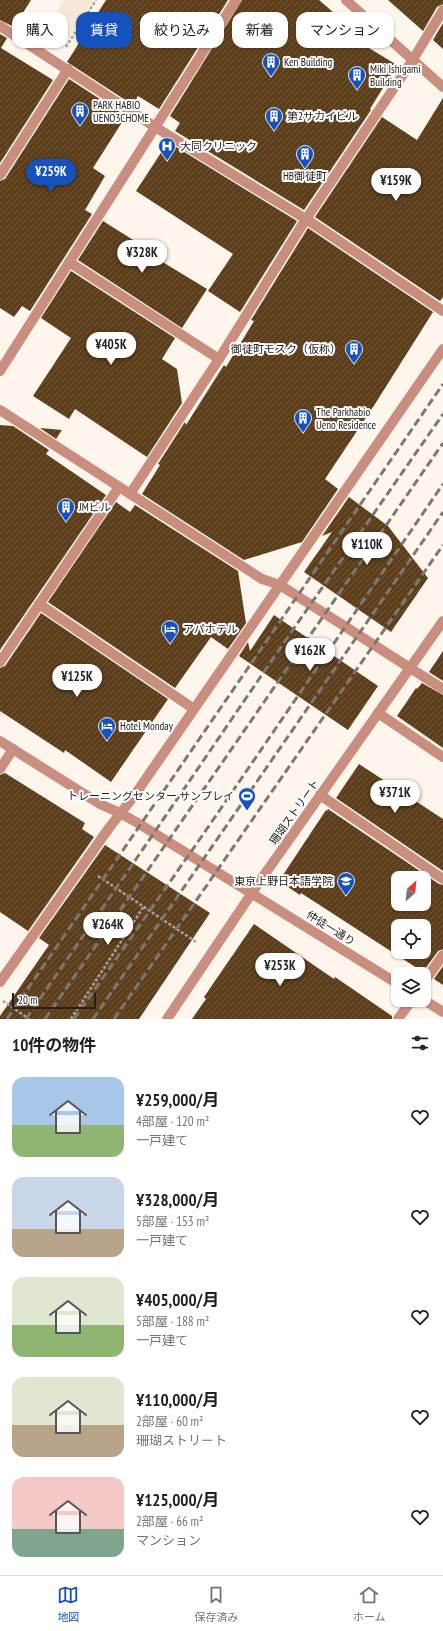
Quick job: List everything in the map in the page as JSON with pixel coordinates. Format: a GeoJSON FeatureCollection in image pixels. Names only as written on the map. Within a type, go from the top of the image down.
{"type":"FeatureCollection","features":[{"type":"Feature","properties":{"kind":"street"},"geometry":{"type":"LineString","coordinates":[[0,371],[236,0]]}},
{"type":"Feature","properties":{"kind":"street"},"geometry":{"type":"LineString","coordinates":[[346,0],[443,88]]}},
{"type":"Feature","properties":{"kind":"street"},"geometry":{"type":"LineString","coordinates":[[130,494],[219,359],[306,220],[412,61],[443,10]]}},
{"type":"Feature","properties":{"kind":"street"},"geometry":{"type":"LineString","coordinates":[[0,26],[155,127],[306,220],[443,310]]}},
{"type":"Feature","properties":{"kind":"street"},"geometry":{"type":"LineString","coordinates":[[0,175],[68,69]]}},
{"type":"Feature","properties":{"kind":"street"},"geometry":{"type":"LineString","coordinates":[[68,262],[219,359]]}},
{"type":"Feature","properties":{"kind":"street"},"geometry":{"type":"LineString","coordinates":[[0,982],[194,708],[443,349]]}},
{"type":"Feature","properties":{"kind":"street"},"geometry":{"type":"LineString","coordinates":[[0,410],[262,579],[280,585],[443,689]]}},
{"type":"Feature","properties":{"kind":"street"},"geometry":{"type":"LineString","coordinates":[[0,662],[119,487]]}},
{"type":"Feature","properties":{"kind":"street"},"geometry":{"type":"LineString","coordinates":[[39,604],[194,708]]}},
{"type":"Feature","properties":{"kind":"street","name":"珊瑚ストリート"},"geometry":{"type":"LineString","coordinates":[[167,1019],[252,893],[443,621]]}},
{"type":"Feature","properties":{"kind":"street"},"geometry":{"type":"LineString","coordinates":[[378,713],[443,757]]}},
{"type":"Feature","properties":{"kind":"street","name":"仲徒一通り"},"geometry":{"type":"LineString","coordinates":[[0,741],[100,804],[120,813],[391,980]]}},
{"type":"Feature","properties":{"kind":"street"},"geometry":{"type":"LineString","coordinates":[[0,769],[13,749]]}},
{"type":"Feature","properties":{"kind":"street"},"geometry":{"type":"LineString","coordinates":[[320,795],[443,879]]}},
{"type":"Feature","properties":{"kind":"street"},"geometry":{"type":"LineString","coordinates":[[431,972],[443,955]]}},
{"type":"Feature","properties":{"kind":"street"},"geometry":{"type":"LineString","coordinates":[[431,1004],[443,1012]]}},
{"type":"Feature","properties":{"kind":"street"},"geometry":{"type":"LineString","coordinates":[[398,1019],[407,1007]]}},
{"type":"Feature","properties":{"kind":"path"},"geometry":{"type":"LineString","coordinates":[[57,62],[96,0]]}},
{"type":"Feature","properties":{"kind":"path"},"geometry":{"type":"LineString","coordinates":[[98,876],[212,952]]}},
{"type":"Feature","properties":{"kind":"path"},"geometry":{"type":"LineString","coordinates":[[71,1019],[144,906]]}},
{"type":"Feature","properties":{"kind":"path"},"geometry":{"type":"LineString","coordinates":[[0,999],[30,1019]]}},
{"type":"Feature","properties":{"kind":"shaded area"},"geometry":{"type":"Polygon","coordinates":[[[64,0],[93,0],[85,12],[76,12],[76,27],[69,38],[68,12],[56,12],[64,0]]]}},
{"type":"Feature","properties":{"kind":"building"},"geometry":{"type":"Polygon","coordinates":[[[0,0],[31,0],[23,12],[12,12],[12,26],[0,20],[0,0]]]}},
{"type":"Feature","properties":{"kind":"building"},"geometry":{"type":"Polygon","coordinates":[[[106,0],[228,0],[220,12],[140,12],[140,48],[198,48],[159,109],[138,96],[133,105],[67,62],[76,48],[132,48],[132,12],[98,12],[106,0]]]}},
{"type":"Feature","properties":{"kind":"building"},"geometry":{"type":"Polygon","coordinates":[[[242,0],[319,0],[333,12],[296,12],[296,48],[369,48],[397,65],[370,109],[371,110],[304,210],[175,131],[180,123],[170,116],[212,48],[224,48],[224,29],[232,16],[232,48],[288,48],[288,12],[235,12],[242,0]]]}},
{"type":"Feature","properties":{"kind":"building"},"geometry":{"type":"Polygon","coordinates":[[[388,0],[443,0],[443,4],[437,7],[423,31],[388,0]]]}},
{"type":"Feature","properties":{"kind":"building"},"geometry":{"type":"Polygon","coordinates":[[[443,23],[443,49],[433,40],[443,23]]]}},
{"type":"Feature","properties":{"kind":"building"},"geometry":{"type":"Polygon","coordinates":[[[0,34],[7,38],[1,48],[53,80],[0,163],[0,34]]]}},
{"type":"Feature","properties":{"kind":"building"},"geometry":{"type":"Polygon","coordinates":[[[69,79],[126,116],[93,168],[105,176],[85,210],[92,214],[30,311],[22,306],[14,317],[0,308],[0,181],[5,179],[69,79]]]}},
{"type":"Feature","properties":{"kind":"building"},"geometry":{"type":"Polygon","coordinates":[[[443,98],[443,297],[440,301],[315,217],[382,117],[417,140],[443,98]]]}},
{"type":"Feature","properties":{"kind":"building"},"geometry":{"type":"Polygon","coordinates":[[[168,142],[297,221],[240,312],[208,291],[233,254],[136,191],[168,142]]]}},
{"type":"Feature","properties":{"kind":"building"},"geometry":{"type":"Polygon","coordinates":[[[103,221],[157,255],[156,258],[207,289],[182,328],[78,260],[103,221]]]}},
{"type":"Feature","properties":{"kind":"building"},"geometry":{"type":"Polygon","coordinates":[[[308,228],[433,312],[375,404],[325,479],[338,489],[302,542],[244,560],[142,494],[160,465],[158,464],[185,422],[186,425],[224,365],[226,367],[254,321],[251,320],[308,228]]]}},
{"type":"Feature","properties":{"kind":"building"},"geometry":{"type":"Polygon","coordinates":[[[71,271],[175,338],[162,359],[177,369],[182,403],[147,457],[75,409],[69,419],[33,396],[71,338],[41,318],[71,271]]]}},
{"type":"Feature","properties":{"kind":"building"},"geometry":{"type":"Polygon","coordinates":[[[0,425],[13,426],[49,450],[46,454],[106,495],[0,650],[0,425]]]}},
{"type":"Feature","properties":{"kind":"building"},"geometry":{"type":"Polygon","coordinates":[[[40,428],[62,430],[56,439],[40,428]]]}},
{"type":"Feature","properties":{"kind":"building"},"geometry":{"type":"Polygon","coordinates":[[[349,497],[388,526],[428,578],[391,632],[304,572],[332,532],[322,536],[349,497]]]}},
{"type":"Feature","properties":{"kind":"building"},"geometry":{"type":"Polygon","coordinates":[[[116,502],[130,512],[135,505],[238,571],[246,623],[228,649],[211,637],[175,688],[48,602],[116,502]]]}},
{"type":"Feature","properties":{"kind":"building"},"geometry":{"type":"Polygon","coordinates":[[[41,613],[168,699],[111,782],[65,750],[64,753],[0,711],[0,668],[5,666],[41,613]]]}},
{"type":"Feature","properties":{"kind":"building"},"geometry":{"type":"Polygon","coordinates":[[[274,615],[378,686],[348,730],[239,656],[248,642],[250,651],[274,615]]]}},
{"type":"Feature","properties":{"kind":"building"},"geometry":{"type":"Polygon","coordinates":[[[443,651],[443,681],[429,672],[443,651]]]}},
{"type":"Feature","properties":{"kind":"building"},"geometry":{"type":"Polygon","coordinates":[[[422,683],[443,695],[443,748],[397,716],[416,688],[417,689],[422,683]]]}},
{"type":"Feature","properties":{"kind":"building"},"geometry":{"type":"Polygon","coordinates":[[[359,764],[443,819],[443,871],[336,798],[359,764]]]}},
{"type":"Feature","properties":{"kind":"building"},"geometry":{"type":"Polygon","coordinates":[[[5,773],[85,823],[82,829],[94,837],[28,931],[0,912],[0,775],[5,773]]]}},
{"type":"Feature","properties":{"kind":"building"},"geometry":{"type":"Polygon","coordinates":[[[328,809],[420,871],[391,871],[391,911],[431,911],[431,879],[443,885],[443,949],[438,951],[427,967],[415,967],[403,959],[431,959],[431,919],[391,919],[391,951],[301,893],[300,895],[279,881],[326,810],[327,811],[328,809]]]}},
{"type":"Feature","properties":{"kind":"building"},"geometry":{"type":"Polygon","coordinates":[[[105,845],[210,913],[139,1019],[0,1019],[0,1016],[49,945],[39,938],[105,845]]]}},
{"type":"Feature","properties":{"kind":"building"},"geometry":{"type":"Polygon","coordinates":[[[254,924],[334,979],[335,977],[392,1016],[392,1019],[192,1019],[206,999],[204,997],[254,924]]]}},
{"type":"Feature","properties":{"kind":"building"},"geometry":{"type":"Polygon","coordinates":[[[443,966],[443,985],[434,979],[443,966]]]}},
{"type":"Feature","properties":{"kind":"railway"},"geometry":{"type":"LineString","coordinates":[[7,1019],[443,384]]}},
{"type":"Feature","properties":{"kind":"railway"},"geometry":{"type":"LineString","coordinates":[[26,1019],[283,644],[443,414]]}},
{"type":"Feature","properties":{"kind":"railway"},"geometry":{"type":"LineString","coordinates":[[45,1019],[443,443]]}},
{"type":"Feature","properties":{"kind":"railway"},"geometry":{"type":"LineString","coordinates":[[74,1019],[202,836],[443,484]]}},
{"type":"Feature","properties":{"kind":"railway"},"geometry":{"type":"LineString","coordinates":[[93,1019],[443,512]]}},
{"type":"Feature","properties":{"kind":"railway"},"geometry":{"type":"LineString","coordinates":[[114,1019],[443,545]]}},
{"type":"Feature","properties":{"kind":"place","name":"Ken Building"},"geometry":{"type":"Point","coordinates":[271,77]}},
{"type":"Feature","properties":{"kind":"place","name":"Miki Ishigami Building"},"geometry":{"type":"Point","coordinates":[357,90]}},
{"type":"Feature","properties":{"kind":"place","name":"PARK HABIO UENO3CHOME"},"geometry":{"type":"Point","coordinates":[80,126]}},
{"type":"Feature","properties":{"kind":"place","name":"第2サカイビル"},"geometry":{"type":"Point","coordinates":[274,131]}},
{"type":"Feature","properties":{"kind":"place","name":"大同クリニック"},"geometry":{"type":"Point","coordinates":[167,161]}},
{"type":"Feature","properties":{"kind":"place","name":"HB御徒町"},"geometry":{"type":"Point","coordinates":[305,169]}},
{"type":"Feature","properties":{"kind":"place","name":"御徒町モスク（仮称）"},"geometry":{"type":"Point","coordinates":[354,364]}},
{"type":"Feature","properties":{"kind":"place","name":"The Parkhabio Ueno Residence"},"geometry":{"type":"Point","coordinates":[303,433]}},
{"type":"Feature","properties":{"kind":"place","name":"JMビル"},"geometry":{"type":"Point","coordinates":[66,522]}},
{"type":"Feature","properties":{"kind":"place","name":"アパホテル"},"geometry":{"type":"Point","coordinates":[170,644]}},
{"type":"Feature","properties":{"kind":"place","name":"Hotel Monday"},"geometry":{"type":"Point","coordinates":[107,741]}},
{"type":"Feature","properties":{"kind":"place","name":"トレーニングセンター サンプレイ"},"geometry":{"type":"Point","coordinates":[247,811]}},
{"type":"Feature","properties":{"kind":"place","name":"東京上野日本語学院"},"geometry":{"type":"Point","coordinates":[346,896]}}]}
